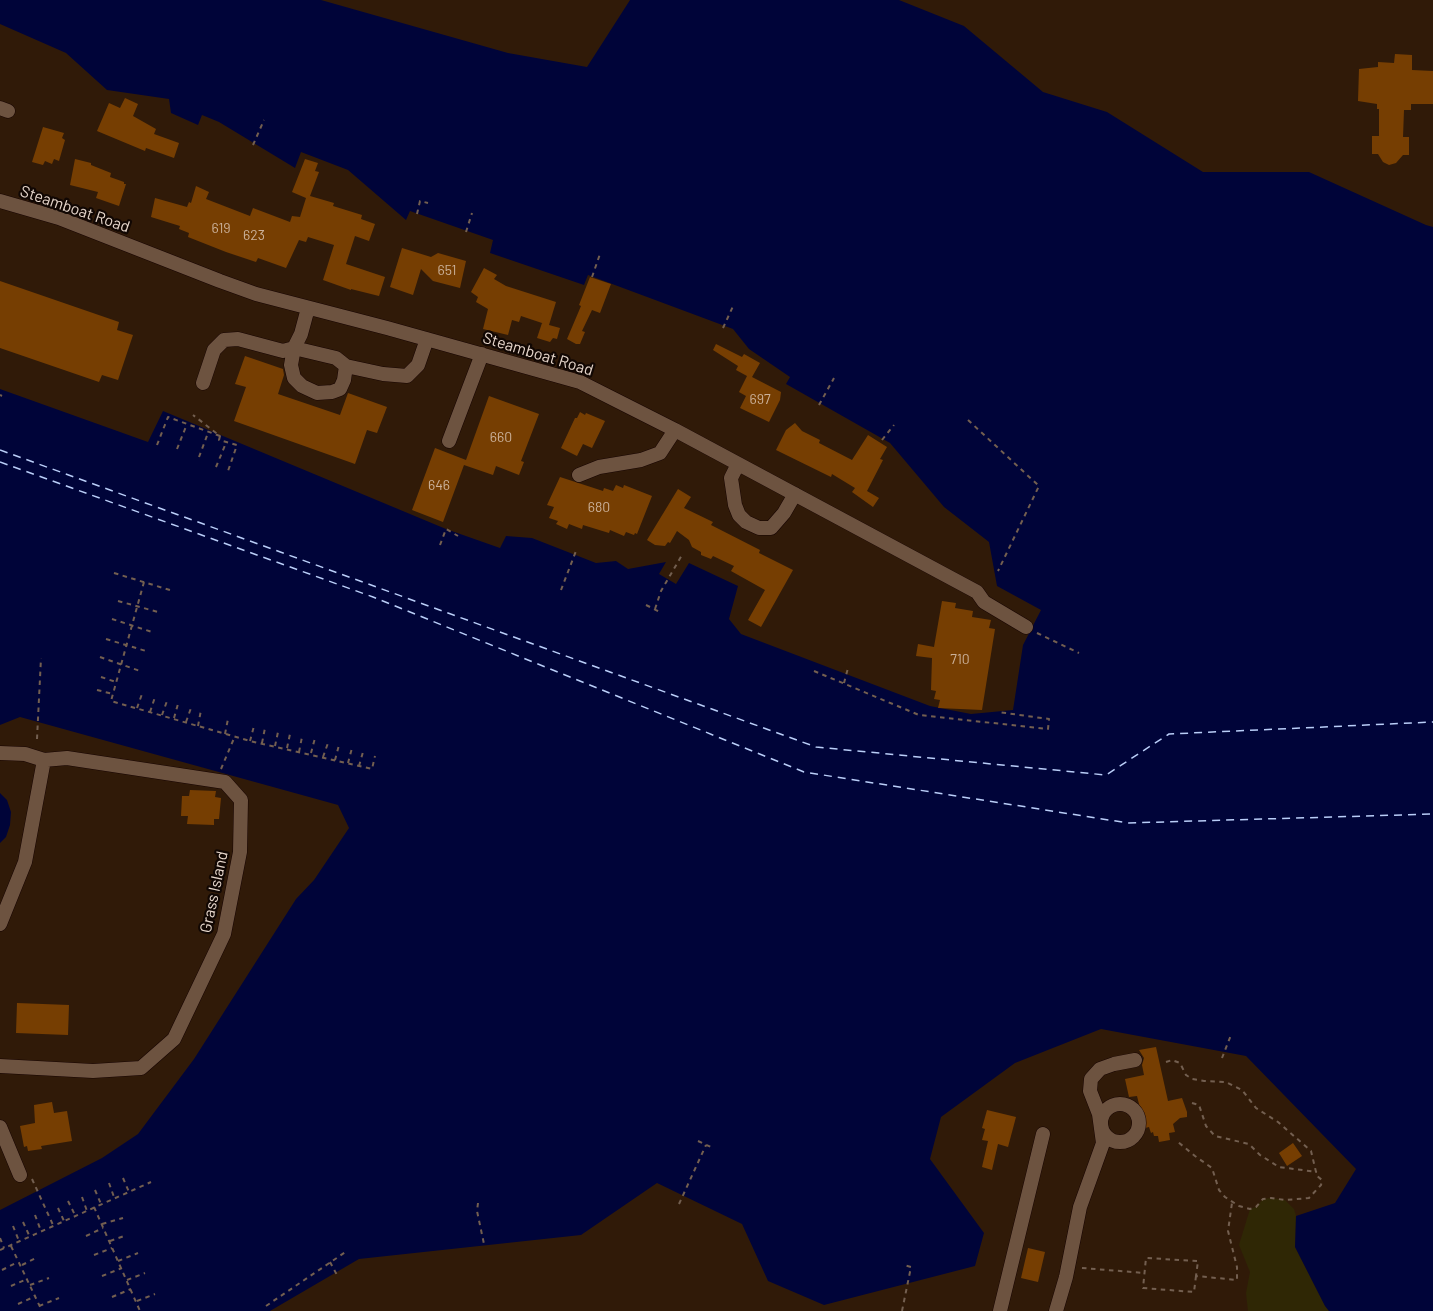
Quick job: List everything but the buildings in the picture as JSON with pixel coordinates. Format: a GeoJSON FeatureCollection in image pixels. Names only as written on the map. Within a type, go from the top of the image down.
{"type":"FeatureCollection","features":[{"type":"Feature","properties":{"kind":"street","name":"Steamboat Road"},"geometry":{"type":"LineString","coordinates":[[0,201],[59,218],[220,281],[308,308],[580,382],[675,430],[978,592],[984,602],[1026,627]]}},
{"type":"Feature","properties":{"kind":"street"},"geometry":{"type":"LineString","coordinates":[[308,308],[301,334],[294,348],[291,365],[294,378],[302,386],[317,393],[332,392],[339,389],[344,380],[346,366]]}},
{"type":"Feature","properties":{"kind":"street"},"geometry":{"type":"LineString","coordinates":[[203,383],[214,350],[224,340],[238,339],[283,351],[294,348],[336,358],[346,366],[383,374],[407,376],[418,365],[427,339]]}},
{"type":"Feature","properties":{"kind":"street"},"geometry":{"type":"LineString","coordinates":[[449,441],[482,354]]}},
{"type":"Feature","properties":{"kind":"street"},"geometry":{"type":"LineString","coordinates":[[579,475],[599,467],[641,460],[660,453],[675,430]]}},
{"type":"Feature","properties":{"kind":"street"},"geometry":{"type":"LineString","coordinates":[[738,464],[731,478],[735,505],[739,515],[746,522],[759,528],[771,528],[784,513],[795,494]]}},
{"type":"Feature","properties":{"kind":"street","name":"Grass Island"},"geometry":{"type":"LineString","coordinates":[[0,753],[25,754],[44,760],[67,758],[225,782],[241,800],[240,852],[224,934],[174,1039],[141,1068],[93,1071],[0,1066]]}},
{"type":"Feature","properties":{"kind":"street"},"geometry":{"type":"LineString","coordinates":[[0,924],[25,862],[44,760]]}},
{"type":"Feature","properties":{"kind":"street"},"geometry":{"type":"LineString","coordinates":[[1056,1311],[1061,1299],[1080,1207],[1103,1143],[1101,1124],[1090,1091],[1091,1079],[1100,1069],[1135,1060]]}},
{"type":"Feature","properties":{"kind":"street"},"geometry":{"type":"LineString","coordinates":[[0,1127],[26,1177]]}},
{"type":"Feature","properties":{"kind":"street"},"geometry":{"type":"LineString","coordinates":[[999,1311],[1043,1134]]}},
{"type":"Feature","properties":{"kind":"path"},"geometry":{"type":"LineString","coordinates":[[253,145],[264,120]]}},
{"type":"Feature","properties":{"kind":"path"},"geometry":{"type":"LineString","coordinates":[[417,214],[420,201],[428,203]]}},
{"type":"Feature","properties":{"kind":"path"},"geometry":{"type":"LineString","coordinates":[[466,231],[472,213]]}},
{"type":"Feature","properties":{"kind":"path"},"geometry":{"type":"LineString","coordinates":[[592,277],[600,254]]}},
{"type":"Feature","properties":{"kind":"path"},"geometry":{"type":"LineString","coordinates":[[723,328],[734,304]]}},
{"type":"Feature","properties":{"kind":"path"},"geometry":{"type":"LineString","coordinates":[[819,405],[834,378]]}},
{"type":"Feature","properties":{"kind":"path"},"geometry":{"type":"LineString","coordinates":[[194,415],[220,436],[219,440],[237,445],[228,471]]}},
{"type":"Feature","properties":{"kind":"path"},"geometry":{"type":"LineString","coordinates":[[157,445],[168,417],[220,436]]}},
{"type":"Feature","properties":{"kind":"path"},"geometry":{"type":"LineString","coordinates":[[968,420],[1039,486],[998,571]]}},
{"type":"Feature","properties":{"kind":"path"},"geometry":{"type":"LineString","coordinates":[[177,449],[187,424]]}},
{"type":"Feature","properties":{"kind":"path"},"geometry":{"type":"LineString","coordinates":[[882,440],[894,425]]}},
{"type":"Feature","properties":{"kind":"path"},"geometry":{"type":"LineString","coordinates":[[199,457],[208,432]]}},
{"type":"Feature","properties":{"kind":"path"},"geometry":{"type":"LineString","coordinates":[[216,467],[226,443]]}},
{"type":"Feature","properties":{"kind":"path"},"geometry":{"type":"LineString","coordinates":[[440,545],[446,529],[459,536]]}},
{"type":"Feature","properties":{"kind":"path"},"geometry":{"type":"LineString","coordinates":[[561,590],[576,551]]}},
{"type":"Feature","properties":{"kind":"path"},"geometry":{"type":"LineString","coordinates":[[655,609],[661,591],[682,555]]}},
{"type":"Feature","properties":{"kind":"path"},"geometry":{"type":"LineString","coordinates":[[114,573],[173,591]]}},
{"type":"Feature","properties":{"kind":"path"},"geometry":{"type":"LineString","coordinates":[[144,582],[139,608],[120,664],[111,701],[250,741],[372,769],[375,756]]}},
{"type":"Feature","properties":{"kind":"path"},"geometry":{"type":"LineString","coordinates":[[118,601],[158,612]]}},
{"type":"Feature","properties":{"kind":"path"},"geometry":{"type":"LineString","coordinates":[[646,605],[660,612]]}},
{"type":"Feature","properties":{"kind":"path"},"geometry":{"type":"LineString","coordinates":[[111,619],[153,632]]}},
{"type":"Feature","properties":{"kind":"path"},"geometry":{"type":"LineString","coordinates":[[1026,627],[1079,653]]}},
{"type":"Feature","properties":{"kind":"path"},"geometry":{"type":"LineString","coordinates":[[106,639],[146,651]]}},
{"type":"Feature","properties":{"kind":"path"},"geometry":{"type":"LineString","coordinates":[[100,657],[140,671]]}},
{"type":"Feature","properties":{"kind":"path"},"geometry":{"type":"LineString","coordinates":[[37,740],[41,658]]}},
{"type":"Feature","properties":{"kind":"path"},"geometry":{"type":"LineString","coordinates":[[844,684],[849,668]]}},
{"type":"Feature","properties":{"kind":"path"},"geometry":{"type":"LineString","coordinates":[[813,671],[919,714],[1048,729],[1049,719],[998,712]]}},
{"type":"Feature","properties":{"kind":"path"},"geometry":{"type":"LineString","coordinates":[[101,677],[116,682]]}},
{"type":"Feature","properties":{"kind":"path"},"geometry":{"type":"LineString","coordinates":[[97,690],[113,694]]}},
{"type":"Feature","properties":{"kind":"path"},"geometry":{"type":"LineString","coordinates":[[137,709],[142,694]]}},
{"type":"Feature","properties":{"kind":"path"},"geometry":{"type":"LineString","coordinates":[[150,712],[155,698]]}},
{"type":"Feature","properties":{"kind":"path"},"geometry":{"type":"LineString","coordinates":[[162,716],[167,701]]}},
{"type":"Feature","properties":{"kind":"path"},"geometry":{"type":"LineString","coordinates":[[174,719],[178,704]]}},
{"type":"Feature","properties":{"kind":"path"},"geometry":{"type":"LineString","coordinates":[[186,722],[191,708]]}},
{"type":"Feature","properties":{"kind":"path"},"geometry":{"type":"LineString","coordinates":[[198,726],[201,710]]}},
{"type":"Feature","properties":{"kind":"path"},"geometry":{"type":"LineString","coordinates":[[225,734],[228,719]]}},
{"type":"Feature","properties":{"kind":"path"},"geometry":{"type":"LineString","coordinates":[[250,741],[254,726]]}},
{"type":"Feature","properties":{"kind":"path"},"geometry":{"type":"LineString","coordinates":[[262,743],[265,728]]}},
{"type":"Feature","properties":{"kind":"path"},"geometry":{"type":"LineString","coordinates":[[275,746],[278,732]]}},
{"type":"Feature","properties":{"kind":"path"},"geometry":{"type":"LineString","coordinates":[[287,749],[291,734]]}},
{"type":"Feature","properties":{"kind":"path"},"geometry":{"type":"LineString","coordinates":[[220,771],[236,736]]}},
{"type":"Feature","properties":{"kind":"path"},"geometry":{"type":"LineString","coordinates":[[299,752],[302,737]]}},
{"type":"Feature","properties":{"kind":"path"},"geometry":{"type":"LineString","coordinates":[[311,754],[315,738]]}},
{"type":"Feature","properties":{"kind":"path"},"geometry":{"type":"LineString","coordinates":[[323,757],[328,743]]}},
{"type":"Feature","properties":{"kind":"path"},"geometry":{"type":"LineString","coordinates":[[335,760],[339,745]]}},
{"type":"Feature","properties":{"kind":"path"},"geometry":{"type":"LineString","coordinates":[[348,763],[352,748]]}},
{"type":"Feature","properties":{"kind":"path"},"geometry":{"type":"LineString","coordinates":[[359,766],[363,752]]}},
{"type":"Feature","properties":{"kind":"path"},"geometry":{"type":"LineString","coordinates":[[1222,1058],[1231,1035]]}},
{"type":"Feature","properties":{"kind":"path"},"geometry":{"type":"LineString","coordinates":[[1166,1062],[1172,1060],[1180,1063],[1186,1075],[1192,1079],[1226,1082],[1242,1090],[1256,1108],[1278,1122],[1311,1151],[1317,1176],[1322,1180],[1321,1185],[1309,1198],[1263,1199],[1256,1207],[1250,1209],[1232,1203],[1219,1190],[1212,1168],[1178,1142]]}},
{"type":"Feature","properties":{"kind":"path"},"geometry":{"type":"LineString","coordinates":[[1192,1103],[1199,1105],[1206,1126],[1215,1136],[1249,1144],[1260,1155],[1279,1167],[1317,1172]]}},
{"type":"Feature","properties":{"kind":"path"},"geometry":{"type":"LineString","coordinates":[[698,1141],[712,1148]]}},
{"type":"Feature","properties":{"kind":"path"},"geometry":{"type":"LineString","coordinates":[[678,1204],[706,1145]]}},
{"type":"Feature","properties":{"kind":"path"},"geometry":{"type":"LineString","coordinates":[[26,1177],[54,1226]]}},
{"type":"Feature","properties":{"kind":"path"},"geometry":{"type":"LineString","coordinates":[[123,1178],[129,1192]]}},
{"type":"Feature","properties":{"kind":"path"},"geometry":{"type":"LineString","coordinates":[[0,1250],[151,1182]]}},
{"type":"Feature","properties":{"kind":"path"},"geometry":{"type":"LineString","coordinates":[[109,1183],[115,1198]]}},
{"type":"Feature","properties":{"kind":"path"},"geometry":{"type":"LineString","coordinates":[[95,1190],[101,1204]]}},
{"type":"Feature","properties":{"kind":"path"},"geometry":{"type":"LineString","coordinates":[[82,1197],[87,1211]]}},
{"type":"Feature","properties":{"kind":"path"},"geometry":{"type":"LineString","coordinates":[[68,1201],[75,1216]]}},
{"type":"Feature","properties":{"kind":"path"},"geometry":{"type":"LineString","coordinates":[[478,1203],[477,1211],[484,1244]]}},
{"type":"Feature","properties":{"kind":"path"},"geometry":{"type":"LineString","coordinates":[[1196,1276],[1237,1280],[1237,1267],[1228,1232],[1232,1203]]}},
{"type":"Feature","properties":{"kind":"path"},"geometry":{"type":"LineString","coordinates":[[58,1208],[64,1221]]}},
{"type":"Feature","properties":{"kind":"path"},"geometry":{"type":"LineString","coordinates":[[94,1208],[140,1311]]}},
{"type":"Feature","properties":{"kind":"path"},"geometry":{"type":"LineString","coordinates":[[35,1215],[41,1231]]}},
{"type":"Feature","properties":{"kind":"path"},"geometry":{"type":"LineString","coordinates":[[102,1224],[123,1218]]}},
{"type":"Feature","properties":{"kind":"path"},"geometry":{"type":"LineString","coordinates":[[22,1222],[30,1236]]}},
{"type":"Feature","properties":{"kind":"path"},"geometry":{"type":"LineString","coordinates":[[13,1226],[19,1241]]}},
{"type":"Feature","properties":{"kind":"path"},"geometry":{"type":"LineString","coordinates":[[86,1236],[104,1228]]}},
{"type":"Feature","properties":{"kind":"path"},"geometry":{"type":"LineString","coordinates":[[110,1241],[127,1234]]}},
{"type":"Feature","properties":{"kind":"path"},"geometry":{"type":"LineString","coordinates":[[0,1238],[4,1248]]}},
{"type":"Feature","properties":{"kind":"path"},"geometry":{"type":"LineString","coordinates":[[10,1245],[42,1311]]}},
{"type":"Feature","properties":{"kind":"path"},"geometry":{"type":"LineString","coordinates":[[94,1255],[112,1248]]}},
{"type":"Feature","properties":{"kind":"path"},"geometry":{"type":"LineString","coordinates":[[266,1306],[346,1251]]}},
{"type":"Feature","properties":{"kind":"path"},"geometry":{"type":"LineString","coordinates":[[118,1261],[138,1253]]}},
{"type":"Feature","properties":{"kind":"path"},"geometry":{"type":"LineString","coordinates":[[21,1266],[38,1257]]}},
{"type":"Feature","properties":{"kind":"path"},"geometry":{"type":"LineString","coordinates":[[1146,1258],[1198,1261],[1196,1276],[1194,1292],[1143,1288],[1146,1258]]}},
{"type":"Feature","properties":{"kind":"path"},"geometry":{"type":"LineString","coordinates":[[2,1270],[18,1261]]}},
{"type":"Feature","properties":{"kind":"path"},"geometry":{"type":"LineString","coordinates":[[330,1262],[337,1275]]}},
{"type":"Feature","properties":{"kind":"path"},"geometry":{"type":"LineString","coordinates":[[902,1311],[911,1267],[904,1265]]}},
{"type":"Feature","properties":{"kind":"path"},"geometry":{"type":"LineString","coordinates":[[1068,1267],[1145,1273]]}},
{"type":"Feature","properties":{"kind":"path"},"geometry":{"type":"LineString","coordinates":[[102,1276],[122,1268]]}},
{"type":"Feature","properties":{"kind":"path"},"geometry":{"type":"LineString","coordinates":[[127,1280],[146,1273]]}},
{"type":"Feature","properties":{"kind":"path"},"geometry":{"type":"LineString","coordinates":[[30,1286],[49,1278]]}},
{"type":"Feature","properties":{"kind":"path"},"geometry":{"type":"LineString","coordinates":[[10,1286],[27,1279]]}},
{"type":"Feature","properties":{"kind":"path"},"geometry":{"type":"LineString","coordinates":[[112,1297],[131,1289]]}},
{"type":"Feature","properties":{"kind":"path"},"geometry":{"type":"LineString","coordinates":[[137,1301],[155,1294]]}},
{"type":"Feature","properties":{"kind":"path"},"geometry":{"type":"LineString","coordinates":[[18,1304],[36,1296]]}},
{"type":"Feature","properties":{"kind":"path"},"geometry":{"type":"LineString","coordinates":[[39,1306],[59,1298]]}},
{"type":"Feature","properties":{"kind":"sand"},"geometry":{"type":"Polygon","coordinates":[[[1263,1199],[1285,1200],[1294,1209],[1296,1216],[1295,1247],[1329,1311],[1248,1311],[1246,1293],[1250,1272],[1239,1245],[1250,1209],[1256,1207],[1263,1199]]]}},
{"type":"Feature","properties":{"kind":"shaded area"},"geometry":{"type":"Polygon","coordinates":[[[0,0],[321,0],[508,53],[587,67],[630,0],[899,0],[964,26],[1043,92],[1107,112],[1203,172],[1309,172],[1433,227],[1433,1311],[1329,1311],[1325,1306],[1295,1247],[1296,1216],[1335,1203],[1356,1169],[1246,1056],[1101,1029],[1015,1063],[941,1117],[930,1159],[984,1233],[975,1266],[824,1305],[768,1281],[742,1224],[657,1183],[581,1235],[359,1259],[270,1311],[0,1311],[0,1210],[102,1158],[138,1134],[194,1059],[296,899],[314,880],[349,828],[338,805],[20,717],[0,725],[0,389],[148,442],[163,411],[446,529],[500,548],[506,536],[532,538],[596,563],[616,561],[628,569],[666,562],[659,574],[676,584],[689,563],[738,586],[729,619],[741,634],[930,706],[971,714],[1013,710],[1023,645],[1041,610],[997,586],[989,542],[944,507],[890,443],[786,384],[790,377],[749,349],[733,329],[588,275],[584,285],[490,253],[493,240],[410,211],[406,220],[348,170],[301,152],[295,168],[219,122],[202,115],[198,125],[171,113],[169,99],[107,90],[66,53],[0,24],[0,0]]]}},
{"type":"Feature","properties":{"kind":"shaded area"},"geometry":{"type":"Polygon","coordinates":[[[0,793],[7,800],[11,812],[6,837],[0,843],[0,793]]]}},
{"type":"Feature","properties":{"kind":"ferry route"},"geometry":{"type":"LineString","coordinates":[[0,450],[816,747],[1106,775],[1169,734],[1433,722]]}},
{"type":"Feature","properties":{"kind":"ferry route"},"geometry":{"type":"LineString","coordinates":[[0,462],[373,597],[804,772],[1128,823],[1433,814]]}}]}
